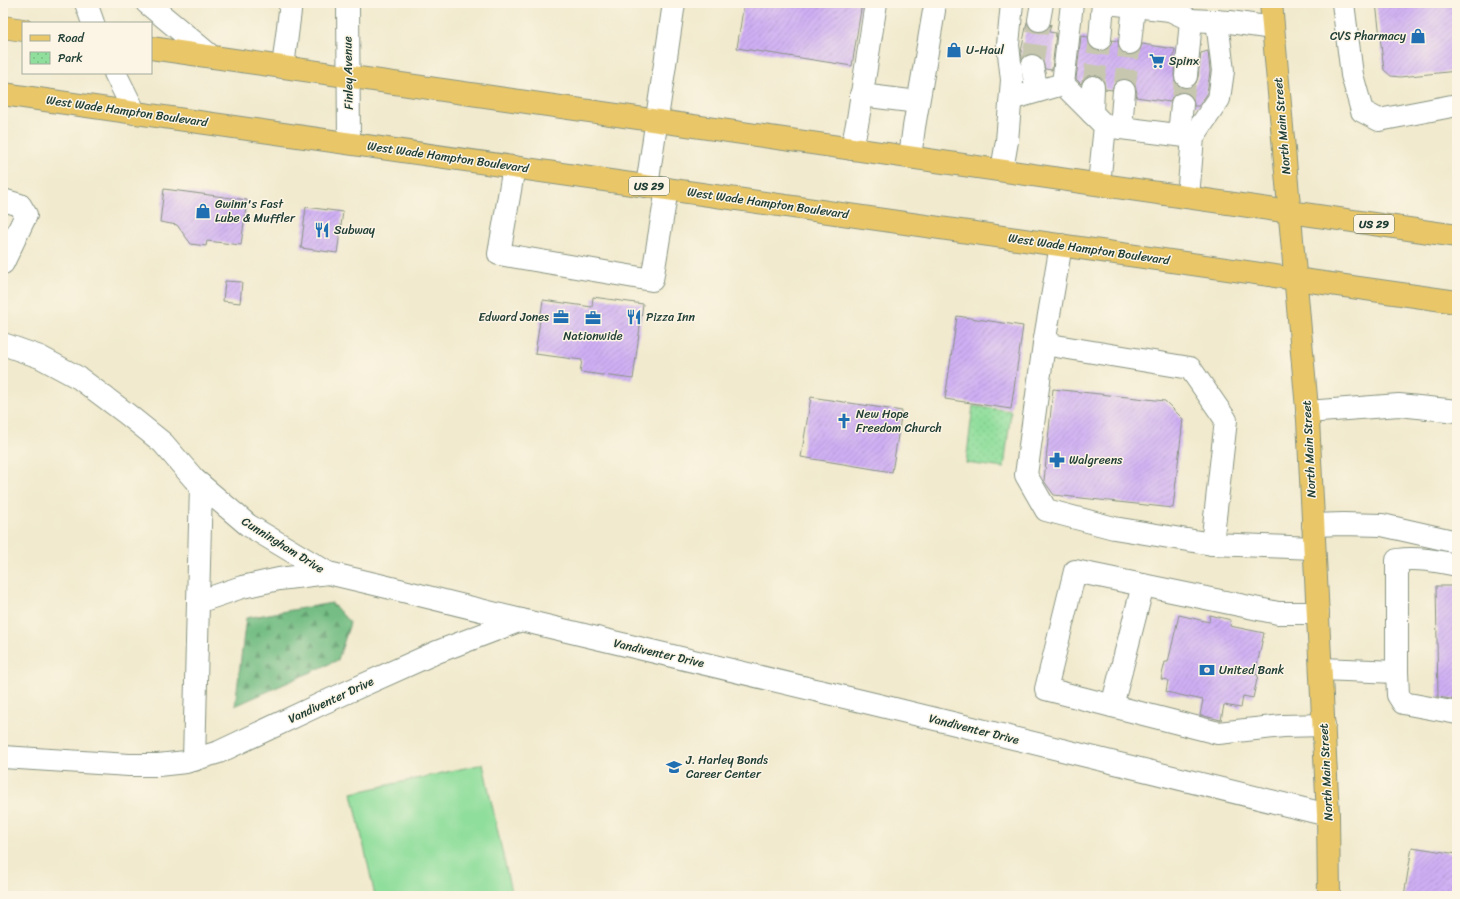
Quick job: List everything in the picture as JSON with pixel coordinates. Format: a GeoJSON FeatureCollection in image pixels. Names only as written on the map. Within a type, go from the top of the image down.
{"type":"FeatureCollection","features":[{"type":"Feature","properties":{"kind":"main road","name":"North Main Street"},"geometry":{"type":"LineString","coordinates":[[1271,3],[1307,412],[1324,725],[1330,896]]}},
{"type":"Feature","properties":{"kind":"main road"},"geometry":{"type":"LineString","coordinates":[[3,27],[22,30]]}},
{"type":"Feature","properties":{"kind":"main road","name":"US 29"},"geometry":{"type":"LineString","coordinates":[[152,48],[1290,212],[1456,233]]}},
{"type":"Feature","properties":{"kind":"main road","name":"West Wade Hampton Boulevard"},"geometry":{"type":"LineString","coordinates":[[3,94],[1296,279]]}},
{"type":"Feature","properties":{"kind":"main road","name":"US 29"},"geometry":{"type":"LineString","coordinates":[[1296,279],[1457,302]]}},
{"type":"Feature","properties":{"kind":"street"},"geometry":{"type":"LineString","coordinates":[[86,3],[93,22]]}},
{"type":"Feature","properties":{"kind":"street"},"geometry":{"type":"LineString","coordinates":[[147,3],[212,57]]}},
{"type":"Feature","properties":{"kind":"street"},"geometry":{"type":"LineString","coordinates":[[283,67],[291,3]]}},
{"type":"Feature","properties":{"kind":"street","name":"Finley Avenue"},"geometry":{"type":"LineString","coordinates":[[348,3],[349,143]]}},
{"type":"Feature","properties":{"kind":"street"},"geometry":{"type":"LineString","coordinates":[[514,167],[499,254],[652,280],[657,187],[657,121],[674,3]]}},
{"type":"Feature","properties":{"kind":"street"},"geometry":{"type":"LineString","coordinates":[[852,149],[876,3]]}},
{"type":"Feature","properties":{"kind":"street"},"geometry":{"type":"LineString","coordinates":[[1002,170],[1007,141],[1012,80],[1008,45],[1012,3]]}},
{"type":"Feature","properties":{"kind":"street"},"geometry":{"type":"LineString","coordinates":[[1063,84],[1072,3]]}},
{"type":"Feature","properties":{"kind":"street"},"geometry":{"type":"LineString","coordinates":[[1100,39],[1103,3]]}},
{"type":"Feature","properties":{"kind":"street"},"geometry":{"type":"LineString","coordinates":[[1107,3],[1134,6],[1170,7],[1192,20],[1217,21],[1274,28]]}},
{"type":"Feature","properties":{"kind":"street"},"geometry":{"type":"LineString","coordinates":[[1343,3],[1352,75],[1362,112],[1379,120],[1457,105]]}},
{"type":"Feature","properties":{"kind":"street"},"geometry":{"type":"LineString","coordinates":[[1130,43],[1134,6]]}},
{"type":"Feature","properties":{"kind":"street"},"geometry":{"type":"LineString","coordinates":[[910,157],[934,10]]}},
{"type":"Feature","properties":{"kind":"street"},"geometry":{"type":"LineString","coordinates":[[1186,76],[1192,20]]}},
{"type":"Feature","properties":{"kind":"street"},"geometry":{"type":"LineString","coordinates":[[1186,136],[1219,98],[1223,71],[1217,21]]}},
{"type":"Feature","properties":{"kind":"street"},"geometry":{"type":"LineString","coordinates":[[1032,66],[1037,91]]}},
{"type":"Feature","properties":{"kind":"street"},"geometry":{"type":"LineString","coordinates":[[116,74],[135,113]]}},
{"type":"Feature","properties":{"kind":"street"},"geometry":{"type":"LineString","coordinates":[[1010,98],[1063,84]]}},
{"type":"Feature","properties":{"kind":"street"},"geometry":{"type":"LineString","coordinates":[[1063,84],[1106,122],[1186,136]]}},
{"type":"Feature","properties":{"kind":"street"},"geometry":{"type":"LineString","coordinates":[[1093,88],[1106,122]]}},
{"type":"Feature","properties":{"kind":"street"},"geometry":{"type":"LineString","coordinates":[[1099,184],[1106,122],[1124,91]]}},
{"type":"Feature","properties":{"kind":"street"},"geometry":{"type":"LineString","coordinates":[[862,95],[918,102]]}},
{"type":"Feature","properties":{"kind":"street"},"geometry":{"type":"LineString","coordinates":[[1182,104],[1186,136],[1188,197]]}},
{"type":"Feature","properties":{"kind":"street"},"geometry":{"type":"LineString","coordinates":[[3,200],[20,205],[26,215],[3,263]]}},
{"type":"Feature","properties":{"kind":"street"},"geometry":{"type":"LineString","coordinates":[[1061,245],[1044,344],[1026,475],[1046,510],[1114,528],[1212,544],[1314,548]]}},
{"type":"Feature","properties":{"kind":"street","name":"Cunningham Drive"},"geometry":{"type":"LineString","coordinates":[[3,344],[40,357],[79,378],[163,443],[194,479],[248,525],[328,574],[386,586],[521,620]]}},
{"type":"Feature","properties":{"kind":"street"},"geometry":{"type":"LineString","coordinates":[[1044,344],[1190,368],[1226,420],[1212,544]]}},
{"type":"Feature","properties":{"kind":"street"},"geometry":{"type":"LineString","coordinates":[[1307,412],[1399,405],[1457,411]]}},
{"type":"Feature","properties":{"kind":"street"},"geometry":{"type":"LineString","coordinates":[[194,760],[201,485]]}},
{"type":"Feature","properties":{"kind":"street"},"geometry":{"type":"LineString","coordinates":[[1314,525],[1382,525],[1457,542]]}},
{"type":"Feature","properties":{"kind":"street"},"geometry":{"type":"LineString","coordinates":[[1457,565],[1433,560],[1406,558],[1397,560],[1398,695],[1403,703],[1457,713]]}},
{"type":"Feature","properties":{"kind":"street"},"geometry":{"type":"LineString","coordinates":[[1318,613],[1278,613],[1075,571],[1046,689],[1218,733],[1282,726],[1324,725]]}},
{"type":"Feature","properties":{"kind":"street"},"geometry":{"type":"LineString","coordinates":[[198,602],[242,587],[279,579],[328,574]]}},
{"type":"Feature","properties":{"kind":"street"},"geometry":{"type":"LineString","coordinates":[[1112,706],[1143,585]]}},
{"type":"Feature","properties":{"kind":"street","name":"Vandiventer Drive"},"geometry":{"type":"LineString","coordinates":[[3,757],[129,765],[158,765],[194,760],[219,752],[437,652],[521,620],[878,705],[1328,816]]}},
{"type":"Feature","properties":{"kind":"street"},"geometry":{"type":"LineString","coordinates":[[1321,670],[1397,672]]}},
{"type":"Feature","properties":{"kind":"green space"},"geometry":{"type":"Polygon","coordinates":[[[973,406],[1011,411],[1004,468],[966,463],[973,406]]]}},
{"type":"Feature","properties":{"kind":"green space"},"geometry":{"type":"Polygon","coordinates":[[[332,603],[350,623],[338,660],[235,706],[246,618],[332,603]]]}},
{"type":"Feature","properties":{"kind":"green space"},"geometry":{"type":"Polygon","coordinates":[[[483,764],[512,896],[375,896],[352,793],[483,764]]]}},
{"type":"Feature","properties":{"kind":"building"},"geometry":{"type":"Polygon","coordinates":[[[744,3],[862,3],[852,66],[737,48],[744,3]]]}},
{"type":"Feature","properties":{"kind":"building","name":"CVS Pharmacy"},"geometry":{"type":"Polygon","coordinates":[[[1376,3],[1457,3],[1457,71],[1400,77],[1391,76],[1384,70],[1376,3]]]}},
{"type":"Feature","properties":{"kind":"building"},"geometry":{"type":"Polygon","coordinates":[[[1027,22],[1031,29],[1037,32],[1044,32],[1051,24],[1049,32],[1056,33],[1052,70],[1045,69],[1042,58],[1036,54],[1029,54],[1022,59],[1021,52],[1027,22]]]}},
{"type":"Feature","properties":{"kind":"building"},"geometry":{"type":"Polygon","coordinates":[[[1081,36],[1088,37],[1089,45],[1093,49],[1099,51],[1106,50],[1110,46],[1112,40],[1118,41],[1119,48],[1122,53],[1128,55],[1135,54],[1140,50],[1142,44],[1175,49],[1173,59],[1175,59],[1175,81],[1179,86],[1185,88],[1191,87],[1196,83],[1201,53],[1208,51],[1210,71],[1207,94],[1199,106],[1194,106],[1193,98],[1184,92],[1176,93],[1170,102],[1136,97],[1137,93],[1135,85],[1131,81],[1125,79],[1118,80],[1114,84],[1112,90],[1105,89],[1104,81],[1099,76],[1094,75],[1087,76],[1081,84],[1076,79],[1081,36]]]}},
{"type":"Feature","properties":{"kind":"building","name":"Gwinn's Fast Lube & Muffler"},"geometry":{"type":"Polygon","coordinates":[[[164,189],[247,200],[241,245],[207,241],[206,246],[191,244],[177,225],[160,222],[164,189]]]}},
{"type":"Feature","properties":{"kind":"building","name":"Subway"},"geometry":{"type":"Polygon","coordinates":[[[306,207],[343,212],[337,253],[301,248],[306,207]]]}},
{"type":"Feature","properties":{"kind":"building"},"geometry":{"type":"Polygon","coordinates":[[[225,281],[242,282],[240,303],[223,301],[225,281]]]}},
{"type":"Feature","properties":{"kind":"building"},"geometry":{"type":"Polygon","coordinates":[[[593,297],[643,304],[633,379],[580,372],[582,360],[535,354],[543,300],[592,307],[593,297]]]}},
{"type":"Feature","properties":{"kind":"building"},"geometry":{"type":"Polygon","coordinates":[[[957,316],[1023,326],[1011,409],[945,399],[957,316]]]}},
{"type":"Feature","properties":{"kind":"building","name":"Walgreens"},"geometry":{"type":"Polygon","coordinates":[[[1053,389],[1165,401],[1183,419],[1173,508],[1054,495],[1044,481],[1053,389]]]}},
{"type":"Feature","properties":{"kind":"building"},"geometry":{"type":"Polygon","coordinates":[[[811,397],[902,411],[892,472],[801,457],[811,397]]]}},
{"type":"Feature","properties":{"kind":"building"},"geometry":{"type":"Polygon","coordinates":[[[1436,586],[1457,586],[1457,700],[1438,697],[1436,586]]]}},
{"type":"Feature","properties":{"kind":"building","name":"United Bank"},"geometry":{"type":"Polygon","coordinates":[[[1179,615],[1209,622],[1210,615],[1231,620],[1230,626],[1264,633],[1255,674],[1258,675],[1253,698],[1243,696],[1241,708],[1224,705],[1221,720],[1200,715],[1203,700],[1166,692],[1168,680],[1161,679],[1165,662],[1168,662],[1179,615]]]}},
{"type":"Feature","properties":{"kind":"building"},"geometry":{"type":"Polygon","coordinates":[[[1412,847],[1457,854],[1457,896],[1404,896],[1412,847]]]}},
{"type":"Feature","properties":{"kind":"tunnel"},"geometry":{"type":"LineString","coordinates":[[1032,66],[1039,20]]}},
{"type":"Feature","properties":{"kind":"tunnel"},"geometry":{"type":"LineString","coordinates":[[1093,87],[1100,39]]}},
{"type":"Feature","properties":{"kind":"tunnel"},"geometry":{"type":"LineString","coordinates":[[1124,91],[1130,43]]}},
{"type":"Feature","properties":{"kind":"tunnel"},"geometry":{"type":"LineString","coordinates":[[1182,104],[1186,76]]}},
{"type":"Feature","properties":{"kind":"place","name":"CVS Pharmacy"},"geometry":{"type":"Point","coordinates":[1418,36]}},
{"type":"Feature","properties":{"kind":"place","name":"U-Haul"},"geometry":{"type":"Point","coordinates":[954,50]}},
{"type":"Feature","properties":{"kind":"place","name":"Spinx"},"geometry":{"type":"Point","coordinates":[1157,61]}},
{"type":"Feature","properties":{"kind":"place","name":"Gwinn's Fast Lube & Muffler"},"geometry":{"type":"Point","coordinates":[203,211]}},
{"type":"Feature","properties":{"kind":"place","name":"Subway"},"geometry":{"type":"Point","coordinates":[322,230]}},
{"type":"Feature","properties":{"kind":"place","name":"Edward Jones"},"geometry":{"type":"Point","coordinates":[561,317]}},
{"type":"Feature","properties":{"kind":"place","name":"Pizza Inn"},"geometry":{"type":"Point","coordinates":[634,317]}},
{"type":"Feature","properties":{"kind":"place","name":"Nationwide"},"geometry":{"type":"Point","coordinates":[593,318]}},
{"type":"Feature","properties":{"kind":"place","name":"New Hope Freedom Church"},"geometry":{"type":"Point","coordinates":[844,421]}},
{"type":"Feature","properties":{"kind":"place","name":"Walgreens"},"geometry":{"type":"Point","coordinates":[1057,460]}},
{"type":"Feature","properties":{"kind":"place","name":"United Bank"},"geometry":{"type":"Point","coordinates":[1207,670]}},
{"type":"Feature","properties":{"kind":"place","name":"J. Harley Bonds Career Center"},"geometry":{"type":"Point","coordinates":[674,767]}}]}
